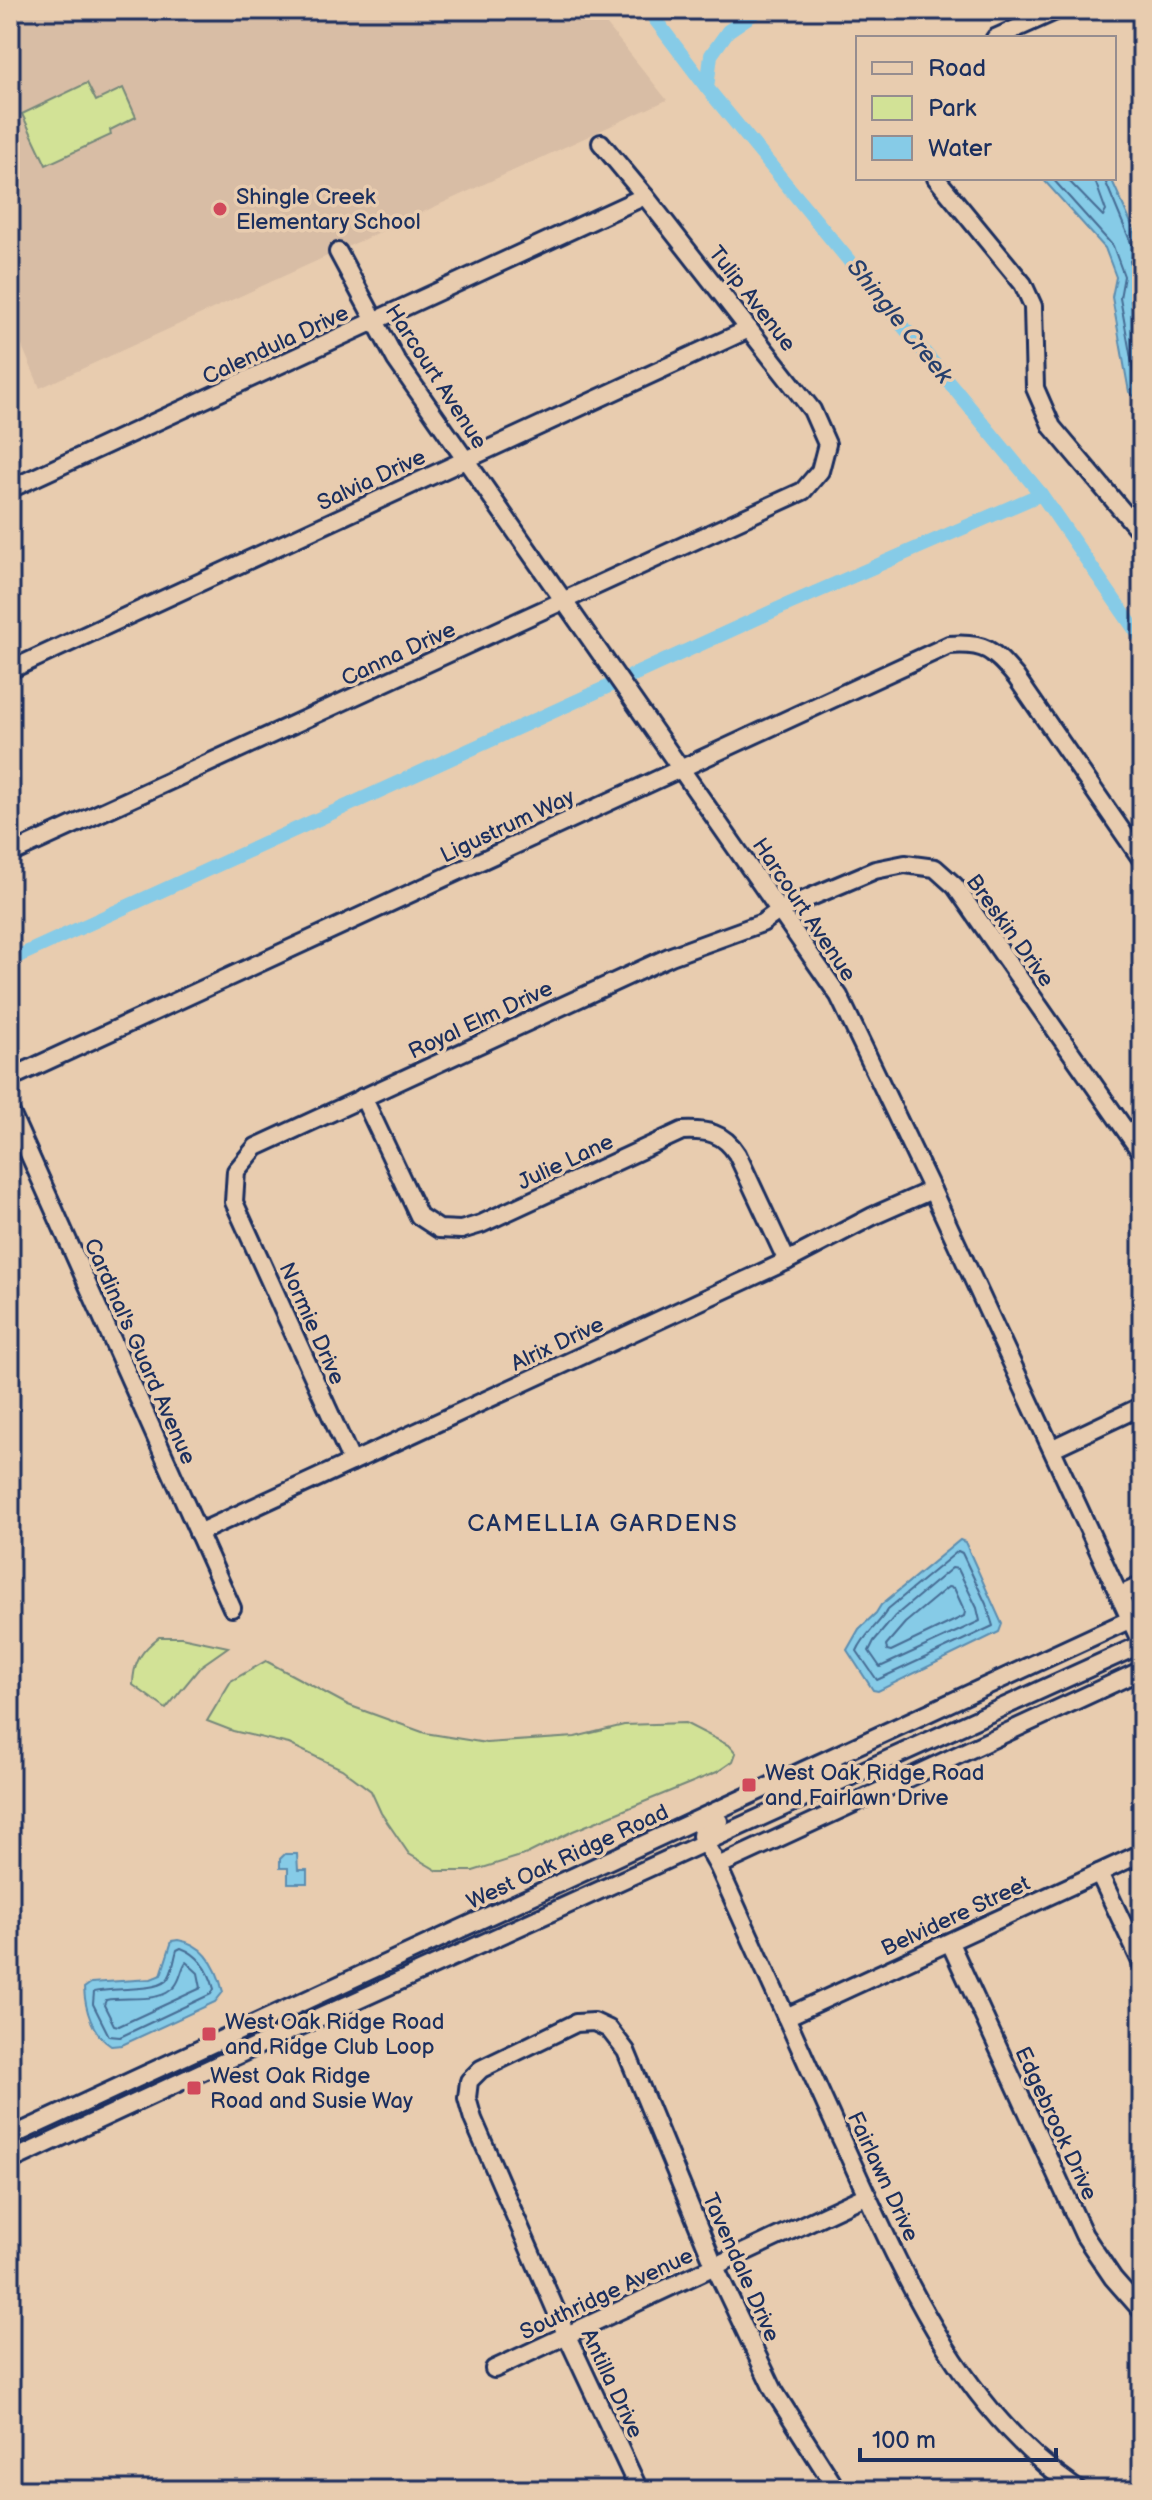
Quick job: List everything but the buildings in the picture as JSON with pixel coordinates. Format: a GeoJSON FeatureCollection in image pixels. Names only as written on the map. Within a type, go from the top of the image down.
{"type":"FeatureCollection","features":[{"type":"Feature","properties":{"kind":"street"},"geometry":{"type":"LineString","coordinates":[[1000,36],[1058,10]]}},
{"type":"Feature","properties":{"kind":"street","name":"Tulip Avenue"},"geometry":{"type":"LineString","coordinates":[[601,143],[812,410],[827,444],[820,471],[803,491]]}},
{"type":"Feature","properties":{"kind":"street"},"geometry":{"type":"LineString","coordinates":[[938,180],[1023,284],[1033,306],[1035,388],[1052,427],[1142,534]]}},
{"type":"Feature","properties":{"kind":"street","name":"Calendula Drive"},"geometry":{"type":"LineString","coordinates":[[10,489],[645,196]]}},
{"type":"Feature","properties":{"kind":"street","name":"Harcourt Avenue"},"geometry":{"type":"LineString","coordinates":[[338,252],[396,360],[780,910],[851,1018],[1120,1595],[1136,1616],[1142,1644]]}},
{"type":"Feature","properties":{"kind":"street","name":"Salvia Drive"},"geometry":{"type":"LineString","coordinates":[[10,670],[749,329]]}},
{"type":"Feature","properties":{"kind":"street","name":"Canna Drive"},"geometry":{"type":"LineString","coordinates":[[10,854],[803,491]]}},
{"type":"Feature","properties":{"kind":"street","name":"Ligustrum Way"},"geometry":{"type":"LineString","coordinates":[[10,1078],[949,645],[973,643],[996,653],[1016,677],[1142,860]]}},
{"type":"Feature","properties":{"kind":"street","name":"Breskin Drive"},"geometry":{"type":"LineString","coordinates":[[780,910],[875,870],[905,864],[935,868],[955,886],[1142,1154]]}},
{"type":"Feature","properties":{"kind":"street","name":"Royal Elm Drive"},"geometry":{"type":"LineString","coordinates":[[234,1202],[236,1171],[256,1147],[671,956],[762,923],[780,910]]}},
{"type":"Feature","properties":{"kind":"street","name":"Julie Lane"},"geometry":{"type":"LineString","coordinates":[[363,1097],[419,1216],[439,1229],[461,1230],[481,1224],[682,1131],[706,1130],[728,1139],[787,1261]]}},
{"type":"Feature","properties":{"kind":"street","name":"Cardinal's Guard Avenue"},"geometry":{"type":"LineString","coordinates":[[10,1111],[232,1608]]}},
{"type":"Feature","properties":{"kind":"street","name":"Alrix Drive"},"geometry":{"type":"LineString","coordinates":[[198,1533],[787,1261],[873,1216],[932,1190]]}},
{"type":"Feature","properties":{"kind":"street","name":"Normie Drive"},"geometry":{"type":"LineString","coordinates":[[234,1202],[352,1462]]}},
{"type":"Feature","properties":{"kind":"street"},"geometry":{"type":"LineString","coordinates":[[1053,1448],[1142,1406]]}},
{"type":"Feature","properties":{"kind":"street"},"geometry":{"type":"LineString","coordinates":[[1120,1595],[1142,1585]]}},
{"type":"Feature","properties":{"kind":"street","name":"West Oak Ridge Road"},"geometry":{"type":"LineString","coordinates":[[10,2137],[1136,1616]]}},
{"type":"Feature","properties":{"kind":"street","name":"West Oak Ridge Road"},"geometry":{"type":"LineString","coordinates":[[10,2161],[1142,1644]]}},
{"type":"Feature","properties":{"kind":"street"},"geometry":{"type":"LineString","coordinates":[[718,1866],[1142,1670]]}},
{"type":"Feature","properties":{"kind":"street"},"geometry":{"type":"LineString","coordinates":[[705,1842],[700,1832],[702,1829],[815,1778],[836,1766],[843,1753]]}},
{"type":"Feature","properties":{"kind":"street","name":"Fairlawn Drive"},"geometry":{"type":"LineString","coordinates":[[705,1842],[924,2315],[969,2385],[1010,2435],[1053,2473],[1078,2490]]}},
{"type":"Feature","properties":{"kind":"street","name":"Belvidere Street"},"geometry":{"type":"LineString","coordinates":[[786,2017],[1142,1853]]}},
{"type":"Feature","properties":{"kind":"street"},"geometry":{"type":"LineString","coordinates":[[1099,1873],[1142,1964]]}},
{"type":"Feature","properties":{"kind":"street","name":"Edgebrook Drive"},"geometry":{"type":"LineString","coordinates":[[950,1943],[1084,2235],[1113,2278],[1142,2311]]}},
{"type":"Feature","properties":{"kind":"street"},"geometry":{"type":"LineString","coordinates":[[284,2011],[294,2029]]}},
{"type":"Feature","properties":{"kind":"street","name":"Antilla Drive"},"geometry":{"type":"LineString","coordinates":[[626,2051],[609,2029],[594,2022],[576,2023],[481,2069],[469,2081],[467,2098],[473,2119],[567,2336],[639,2490]]}},
{"type":"Feature","properties":{"kind":"street","name":"Tavendale Drive"},"geometry":{"type":"LineString","coordinates":[[626,2051],[715,2267],[774,2391],[837,2490]]}},
{"type":"Feature","properties":{"kind":"street","name":"Southridge Avenue"},"geometry":{"type":"LineString","coordinates":[[494,2369],[867,2195]]}},
{"type":"Feature","properties":{"kind":"shaded area","name":"Shingle Creek Elementary School"},"geometry":{"type":"Polygon","coordinates":[[[10,10],[595,10],[667,100],[40,388],[10,318],[10,10]]]}},
{"type":"Feature","properties":{"kind":"green space"},"geometry":{"type":"Polygon","coordinates":[[[87,83],[96,101],[123,88],[136,117],[110,130],[111,135],[46,165],[22,114],[87,83]]]}},
{"type":"Feature","properties":{"kind":"green space"},"geometry":{"type":"Polygon","coordinates":[[[159,1637],[181,1637],[228,1647],[201,1666],[166,1709],[133,1685],[139,1658],[159,1637]]]}},
{"type":"Feature","properties":{"kind":"green space"},"geometry":{"type":"Polygon","coordinates":[[[266,1661],[348,1705],[425,1733],[486,1743],[575,1737],[624,1725],[685,1723],[730,1746],[736,1753],[733,1761],[717,1772],[573,1831],[527,1854],[473,1871],[438,1871],[409,1854],[381,1813],[371,1791],[342,1769],[289,1744],[233,1731],[207,1721],[231,1681],[266,1661]]]}},
{"type":"Feature","properties":{"kind":"water"},"geometry":{"type":"Polygon","coordinates":[[[1044,180],[1112,180],[1142,248],[1142,402],[1129,392],[1112,297],[1116,277],[1105,248],[1044,180]]]}},
{"type":"Feature","properties":{"kind":"water"},"geometry":{"type":"Polygon","coordinates":[[[960,1540],[965,1542],[1002,1624],[999,1632],[878,1691],[873,1690],[847,1650],[859,1629],[881,1605],[960,1540]]]}},
{"type":"Feature","properties":{"kind":"water"},"geometry":{"type":"Polygon","coordinates":[[[285,1854],[297,1854],[298,1870],[307,1870],[307,1883],[288,1883],[288,1868],[280,1868],[280,1859],[285,1854]]]}},
{"type":"Feature","properties":{"kind":"water"},"geometry":{"type":"Polygon","coordinates":[[[178,1940],[203,1952],[217,1974],[223,1992],[215,2002],[122,2045],[111,2046],[99,2035],[91,2020],[84,1988],[91,1983],[151,1979],[161,1975],[172,1941],[178,1940]]]}},
{"type":"Feature","properties":{"kind":"waterway","name":"Shingle Creek"},"geometry":{"type":"LineString","coordinates":[[648,10],[707,88],[1041,494],[1142,640]]}},
{"type":"Feature","properties":{"kind":"waterway"},"geometry":{"type":"LineString","coordinates":[[707,88],[711,55],[728,31],[759,10]]}},
{"type":"Feature","properties":{"kind":"waterway"},"geometry":{"type":"LineString","coordinates":[[10,960],[782,607],[1041,494]]}},
{"type":"Feature","properties":{"kind":"place","name":"Shingle Creek Elementary School"},"geometry":{"type":"Point","coordinates":[220,209]}},
{"type":"Feature","properties":{"kind":"place","name":"West Oak Ridge Road and Fairlawn Drive"},"geometry":{"type":"Point","coordinates":[749,1785]}},
{"type":"Feature","properties":{"kind":"place","name":"West Oak Ridge Road and Ridge Club Loop"},"geometry":{"type":"Point","coordinates":[209,2034]}},
{"type":"Feature","properties":{"kind":"place","name":"West Oak Ridge Road and Susie Way"},"geometry":{"type":"Point","coordinates":[194,2088]}},
{"type":"Feature","properties":{"kind":"district","name":"CAMELLIA GARDENS"},"geometry":{"type":"Point","coordinates":[603,1523]}}]}
